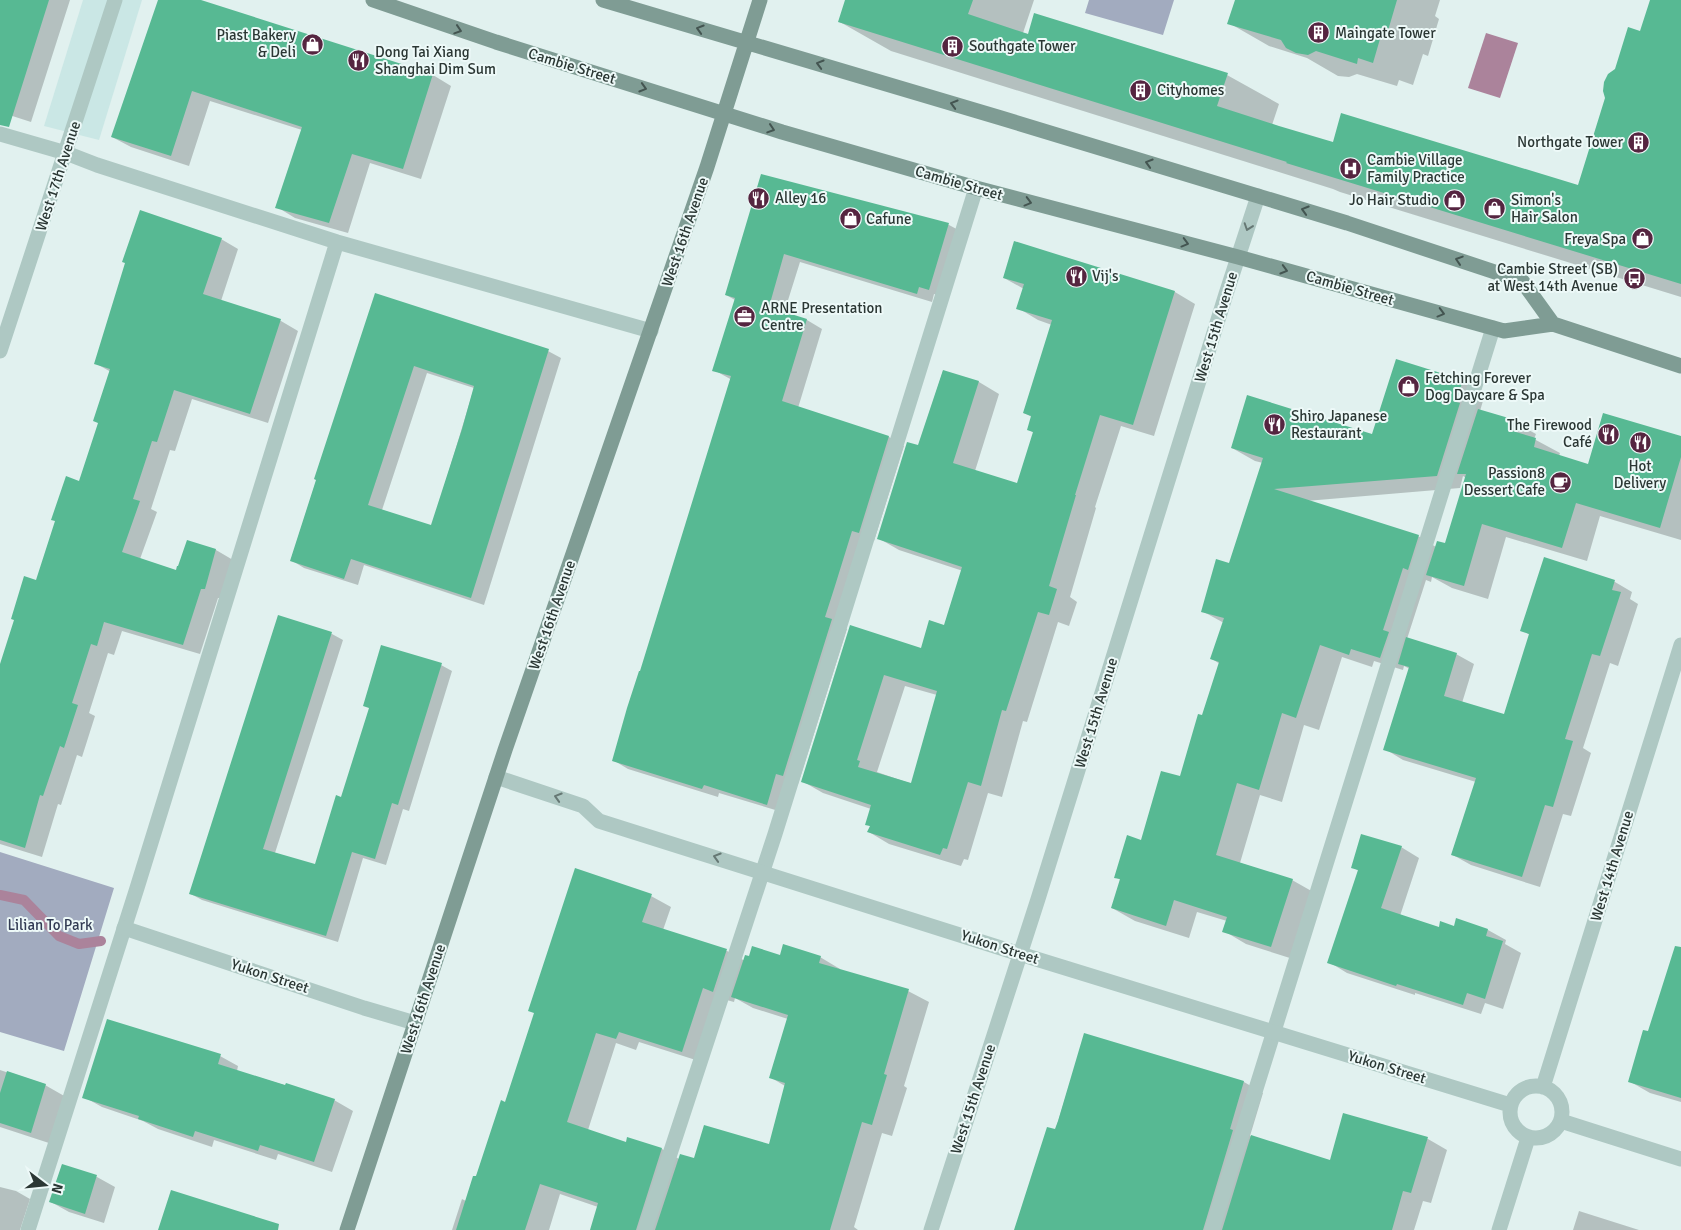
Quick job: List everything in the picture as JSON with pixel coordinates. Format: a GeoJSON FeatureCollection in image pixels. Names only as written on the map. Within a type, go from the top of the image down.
{"type":"FeatureCollection","features":[{"type":"Feature","properties":{"kind":"main road","name":"Cambie Street"},"geometry":{"type":"LineString","coordinates":[[373,0],[496,42],[724,114],[976,188],[1238,257],[1504,331],[1553,324],[1681,366]]}},
{"type":"Feature","properties":{"kind":"main road"},"geometry":{"type":"LineString","coordinates":[[603,0],[1347,223],[1522,281],[1553,324]]}},
{"type":"Feature","properties":{"kind":"main road","name":"West 16th Avenue"},"geometry":{"type":"LineString","coordinates":[[347,1230],[496,778],[651,331],[760,0]]}},
{"type":"Feature","properties":{"kind":"street","name":"West 17th Avenue"},"geometry":{"type":"LineString","coordinates":[[0,351],[115,0]]}},
{"type":"Feature","properties":{"kind":"street"},"geometry":{"type":"LineString","coordinates":[[0,134],[66,153],[97,165],[337,242],[651,331]]}},
{"type":"Feature","properties":{"kind":"street"},"geometry":{"type":"LineString","coordinates":[[645,1230],[763,872],[976,188]]}},
{"type":"Feature","properties":{"kind":"street","name":"West 15th Avenue"},"geometry":{"type":"LineString","coordinates":[[931,1230],[1020,954],[1258,196]]}},
{"type":"Feature","properties":{"kind":"street"},"geometry":{"type":"LineString","coordinates":[[28,1230],[337,242]]}},
{"type":"Feature","properties":{"kind":"street"},"geometry":{"type":"LineString","coordinates":[[1212,1230],[1493,328]]}},
{"type":"Feature","properties":{"kind":"street","name":"West 14th Avenue"},"geometry":{"type":"LineString","coordinates":[[1543,1086],[1681,645]]}},
{"type":"Feature","properties":{"kind":"street","name":"Yukon Street"},"geometry":{"type":"LineString","coordinates":[[496,778],[583,806],[599,821],[1020,954],[1510,1105]]}},
{"type":"Feature","properties":{"kind":"street","name":"Yukon Street"},"geometry":{"type":"LineString","coordinates":[[124,928],[364,1008],[415,1023]]}},
{"type":"Feature","properties":{"kind":"street"},"geometry":{"type":"LineString","coordinates":[[1543,1086],[1552,1090],[1557,1096],[1561,1104],[1561,1121],[1551,1134],[1543,1138],[1528,1138],[1514,1128],[1509,1113],[1510,1105],[1513,1098],[1527,1087],[1543,1086]]}},
{"type":"Feature","properties":{"kind":"street"},"geometry":{"type":"LineString","coordinates":[[1561,1121],[1681,1159]]}},
{"type":"Feature","properties":{"kind":"street"},"geometry":{"type":"LineString","coordinates":[[1499,1230],[1528,1138]]}},
{"type":"Feature","properties":{"kind":"green space"},"geometry":{"type":"Polygon","coordinates":[[[1089,0],[1174,0],[1163,35],[1085,13],[1089,0]]]}},
{"type":"Feature","properties":{"kind":"green space","name":"Lilian To Park"},"geometry":{"type":"Polygon","coordinates":[[[0,852],[114,888],[64,1051],[0,1032],[0,852]]]}},
{"type":"Feature","properties":{"kind":"shaded area"},"geometry":{"type":"Polygon","coordinates":[[[83,0],[142,0],[99,140],[44,126],[83,0]]]}},
{"type":"Feature","properties":{"kind":"shaded area"},"geometry":{"type":"Polygon","coordinates":[[[1486,33],[1518,43],[1500,98],[1468,88],[1486,33]]]}},
{"type":"Feature","properties":{"kind":"building"},"geometry":{"type":"Polygon","coordinates":[[[0,0],[49,0],[9,127],[0,125],[0,0]]]}},
{"type":"Feature","properties":{"kind":"building"},"geometry":{"type":"Polygon","coordinates":[[[158,0],[201,0],[433,74],[403,169],[352,154],[329,223],[275,208],[302,127],[192,91],[171,156],[111,137],[158,0]]]}},
{"type":"Feature","properties":{"kind":"building"},"geometry":{"type":"Polygon","coordinates":[[[845,0],[973,0],[968,14],[1028,34],[1034,13],[1228,73],[1217,106],[1279,126],[1333,142],[1341,113],[1578,185],[1605,98],[1603,91],[1604,82],[1608,74],[1615,69],[1628,27],[1640,31],[1650,0],[1681,0],[1681,284],[1286,163],[838,22],[845,0]]]}},
{"type":"Feature","properties":{"kind":"building","name":"Maingate Tower"},"geometry":{"type":"Polygon","coordinates":[[[1235,0],[1397,0],[1387,34],[1382,32],[1373,63],[1358,58],[1357,64],[1316,51],[1308,55],[1296,53],[1286,48],[1281,40],[1227,24],[1235,0]]]}},
{"type":"Feature","properties":{"kind":"building"},"geometry":{"type":"Polygon","coordinates":[[[761,174],[949,223],[929,290],[919,287],[917,294],[784,254],[769,307],[807,319],[782,401],[889,436],[859,533],[852,531],[825,617],[832,619],[783,776],[776,774],[767,805],[704,785],[702,789],[612,761],[731,376],[712,371],[735,298],[725,295],[761,174]]]}},
{"type":"Feature","properties":{"kind":"building"},"geometry":{"type":"Polygon","coordinates":[[[140,210],[222,238],[203,294],[281,319],[250,414],[174,390],[157,442],[152,441],[133,499],[140,501],[122,552],[176,570],[187,540],[216,549],[205,589],[201,589],[183,645],[104,622],[97,646],[91,644],[72,703],[78,705],[64,748],[60,746],[43,796],[40,795],[25,848],[0,840],[0,664],[14,620],[11,619],[24,576],[36,580],[55,521],[51,520],[66,476],[79,481],[98,423],[93,421],[110,369],[94,364],[125,263],[122,262],[140,210]]]}},
{"type":"Feature","properties":{"kind":"building"},"geometry":{"type":"Polygon","coordinates":[[[1014,241],[1175,291],[1133,425],[1100,415],[1049,586],[1057,589],[1049,615],[1038,612],[1006,711],[1002,710],[981,786],[968,782],[947,849],[943,848],[940,855],[867,832],[870,826],[865,825],[871,805],[801,782],[850,625],[921,648],[929,620],[944,625],[962,567],[877,539],[907,442],[918,445],[943,370],[979,381],[953,463],[1017,483],[1033,432],[1027,430],[1031,416],[1023,413],[1052,320],[1016,309],[1024,284],[1003,278],[1014,241]],[[884,675],[857,760],[860,761],[858,767],[911,783],[937,691],[884,675]]]}},
{"type":"Feature","properties":{"kind":"building"},"geometry":{"type":"Polygon","coordinates":[[[375,293],[549,349],[471,598],[351,559],[344,579],[290,561],[316,480],[314,479],[375,293]],[[414,366],[368,505],[431,525],[474,386],[414,366]]]}},
{"type":"Feature","properties":{"kind":"building"},"geometry":{"type":"Polygon","coordinates":[[[1396,359],[1463,380],[1456,402],[1460,403],[1437,476],[1274,489],[1419,535],[1408,570],[1403,568],[1383,630],[1389,632],[1380,658],[1351,649],[1349,655],[1320,645],[1296,718],[1282,713],[1259,790],[1237,783],[1216,855],[1293,879],[1271,947],[1222,932],[1227,917],[1174,900],[1166,926],[1111,908],[1120,879],[1114,878],[1127,835],[1141,840],[1161,771],[1180,776],[1198,714],[1202,715],[1219,662],[1210,659],[1224,618],[1201,612],[1216,559],[1229,563],[1263,458],[1231,448],[1247,395],[1372,434],[1396,359]]]}},
{"type":"Feature","properties":{"kind":"building"},"geometry":{"type":"Polygon","coordinates":[[[1478,409],[1512,419],[1509,430],[1536,438],[1534,447],[1588,464],[1603,413],[1681,436],[1681,457],[1660,528],[1576,503],[1562,548],[1482,524],[1464,586],[1426,575],[1437,541],[1445,543],[1466,474],[1457,474],[1478,409]]]}},
{"type":"Feature","properties":{"kind":"building"},"geometry":{"type":"Polygon","coordinates":[[[1544,557],[1615,580],[1612,590],[1621,592],[1600,656],[1592,654],[1565,739],[1573,741],[1553,807],[1545,805],[1522,877],[1451,855],[1476,778],[1383,750],[1409,667],[1398,664],[1406,637],[1457,653],[1444,696],[1504,714],[1529,634],[1520,631],[1544,557]]]}},
{"type":"Feature","properties":{"kind":"building"},"geometry":{"type":"Polygon","coordinates":[[[278,615],[332,632],[263,849],[315,864],[336,795],[341,797],[369,708],[363,706],[381,645],[442,663],[398,805],[392,803],[375,859],[352,852],[326,936],[189,894],[278,615]]]}},
{"type":"Feature","properties":{"kind":"building"},"geometry":{"type":"Polygon","coordinates":[[[1361,834],[1402,846],[1381,908],[1439,927],[1440,921],[1454,926],[1456,918],[1488,929],[1486,936],[1503,941],[1485,999],[1467,993],[1463,1005],[1397,984],[1396,986],[1327,963],[1358,870],[1351,868],[1361,834]]]}},
{"type":"Feature","properties":{"kind":"building"},"geometry":{"type":"Polygon","coordinates":[[[575,868],[652,894],[642,922],[727,949],[713,992],[703,988],[682,1052],[619,1032],[616,1039],[596,1033],[567,1122],[626,1142],[627,1137],[662,1148],[636,1230],[590,1230],[598,1203],[540,1184],[525,1230],[456,1230],[473,1176],[476,1176],[501,1100],[505,1102],[534,1013],[528,1011],[575,868]]]}},
{"type":"Feature","properties":{"kind":"building"},"geometry":{"type":"Polygon","coordinates":[[[783,944],[821,956],[819,963],[909,989],[884,1074],[887,1075],[872,1125],[862,1122],[830,1230],[655,1230],[680,1154],[694,1158],[704,1125],[769,1144],[785,1083],[769,1078],[788,1015],[731,997],[745,955],[749,956],[752,946],[780,955],[783,944]]]}},
{"type":"Feature","properties":{"kind":"building"},"geometry":{"type":"Polygon","coordinates":[[[1675,946],[1681,947],[1681,1098],[1628,1082],[1643,1030],[1648,1031],[1675,946]]]}},
{"type":"Feature","properties":{"kind":"building"},"geometry":{"type":"Polygon","coordinates":[[[107,1019],[221,1054],[218,1064],[335,1099],[314,1162],[260,1145],[258,1151],[195,1131],[193,1137],[138,1119],[139,1116],[82,1098],[107,1019]]]}},
{"type":"Feature","properties":{"kind":"building"},"geometry":{"type":"Polygon","coordinates":[[[1084,1033],[1244,1081],[1230,1129],[1233,1130],[1203,1230],[1014,1230],[1047,1127],[1055,1129],[1058,1121],[1084,1033]]]}},
{"type":"Feature","properties":{"kind":"building"},"geometry":{"type":"Polygon","coordinates":[[[7,1071],[46,1084],[31,1133],[0,1123],[0,1093],[7,1071]]]}},
{"type":"Feature","properties":{"kind":"building"},"geometry":{"type":"Polygon","coordinates":[[[1343,1113],[1428,1137],[1411,1193],[1403,1191],[1392,1230],[1222,1230],[1251,1135],[1330,1160],[1343,1113]]]}},
{"type":"Feature","properties":{"kind":"building"},"geometry":{"type":"Polygon","coordinates":[[[62,1164],[97,1175],[85,1214],[49,1202],[62,1164]]]}},
{"type":"Feature","properties":{"kind":"building"},"geometry":{"type":"Polygon","coordinates":[[[171,1190],[279,1224],[278,1230],[158,1230],[171,1190]]]}},
{"type":"Feature","properties":{"kind":"waterway"},"geometry":{"type":"LineString","coordinates":[[0,895],[24,900],[59,936],[79,944],[101,941]]}},
{"type":"Feature","properties":{"kind":"place","name":"Maingate Tower"},"geometry":{"type":"Point","coordinates":[1319,33]}},
{"type":"Feature","properties":{"kind":"place","name":"Piast Bakery & Deli"},"geometry":{"type":"Point","coordinates":[312,44]}},
{"type":"Feature","properties":{"kind":"place","name":"Southgate Tower"},"geometry":{"type":"Point","coordinates":[953,46]}},
{"type":"Feature","properties":{"kind":"place","name":"Dong Tai Xiang Shanghai Dim Sum"},"geometry":{"type":"Point","coordinates":[359,61]}},
{"type":"Feature","properties":{"kind":"place","name":"Cityhomes"},"geometry":{"type":"Point","coordinates":[1141,90]}},
{"type":"Feature","properties":{"kind":"place","name":"Northgate Tower"},"geometry":{"type":"Point","coordinates":[1639,142]}},
{"type":"Feature","properties":{"kind":"place","name":"Cambie Village Family Practice"},"geometry":{"type":"Point","coordinates":[1351,169]}},
{"type":"Feature","properties":{"kind":"place","name":"Alley 16"},"geometry":{"type":"Point","coordinates":[759,198]}},
{"type":"Feature","properties":{"kind":"place","name":"Jo Hair Studio"},"geometry":{"type":"Point","coordinates":[1455,200]}},
{"type":"Feature","properties":{"kind":"place","name":"Simon's Hair Salon"},"geometry":{"type":"Point","coordinates":[1495,209]}},
{"type":"Feature","properties":{"kind":"place","name":"Cafune"},"geometry":{"type":"Point","coordinates":[850,219]}},
{"type":"Feature","properties":{"kind":"place","name":"Freya Spa"},"geometry":{"type":"Point","coordinates":[1642,239]}},
{"type":"Feature","properties":{"kind":"place","name":"Vij's"},"geometry":{"type":"Point","coordinates":[1076,276]}},
{"type":"Feature","properties":{"kind":"place","name":"Cambie Street (SB) at West 14th Avenue"},"geometry":{"type":"Point","coordinates":[1634,278]}},
{"type":"Feature","properties":{"kind":"place","name":"ARNE Presentation Centre"},"geometry":{"type":"Point","coordinates":[745,317]}},
{"type":"Feature","properties":{"kind":"place","name":"Fetching Forever Dog Daycare & Spa"},"geometry":{"type":"Point","coordinates":[1409,387]}},
{"type":"Feature","properties":{"kind":"place","name":"Shiro Japanese Restaurant"},"geometry":{"type":"Point","coordinates":[1275,425]}},
{"type":"Feature","properties":{"kind":"place","name":"The Firewood Café"},"geometry":{"type":"Point","coordinates":[1608,434]}},
{"type":"Feature","properties":{"kind":"place","name":"Hot Delivery"},"geometry":{"type":"Point","coordinates":[1640,443]}},
{"type":"Feature","properties":{"kind":"place","name":"Passion8 Dessert Cafe"},"geometry":{"type":"Point","coordinates":[1561,482]}}]}
